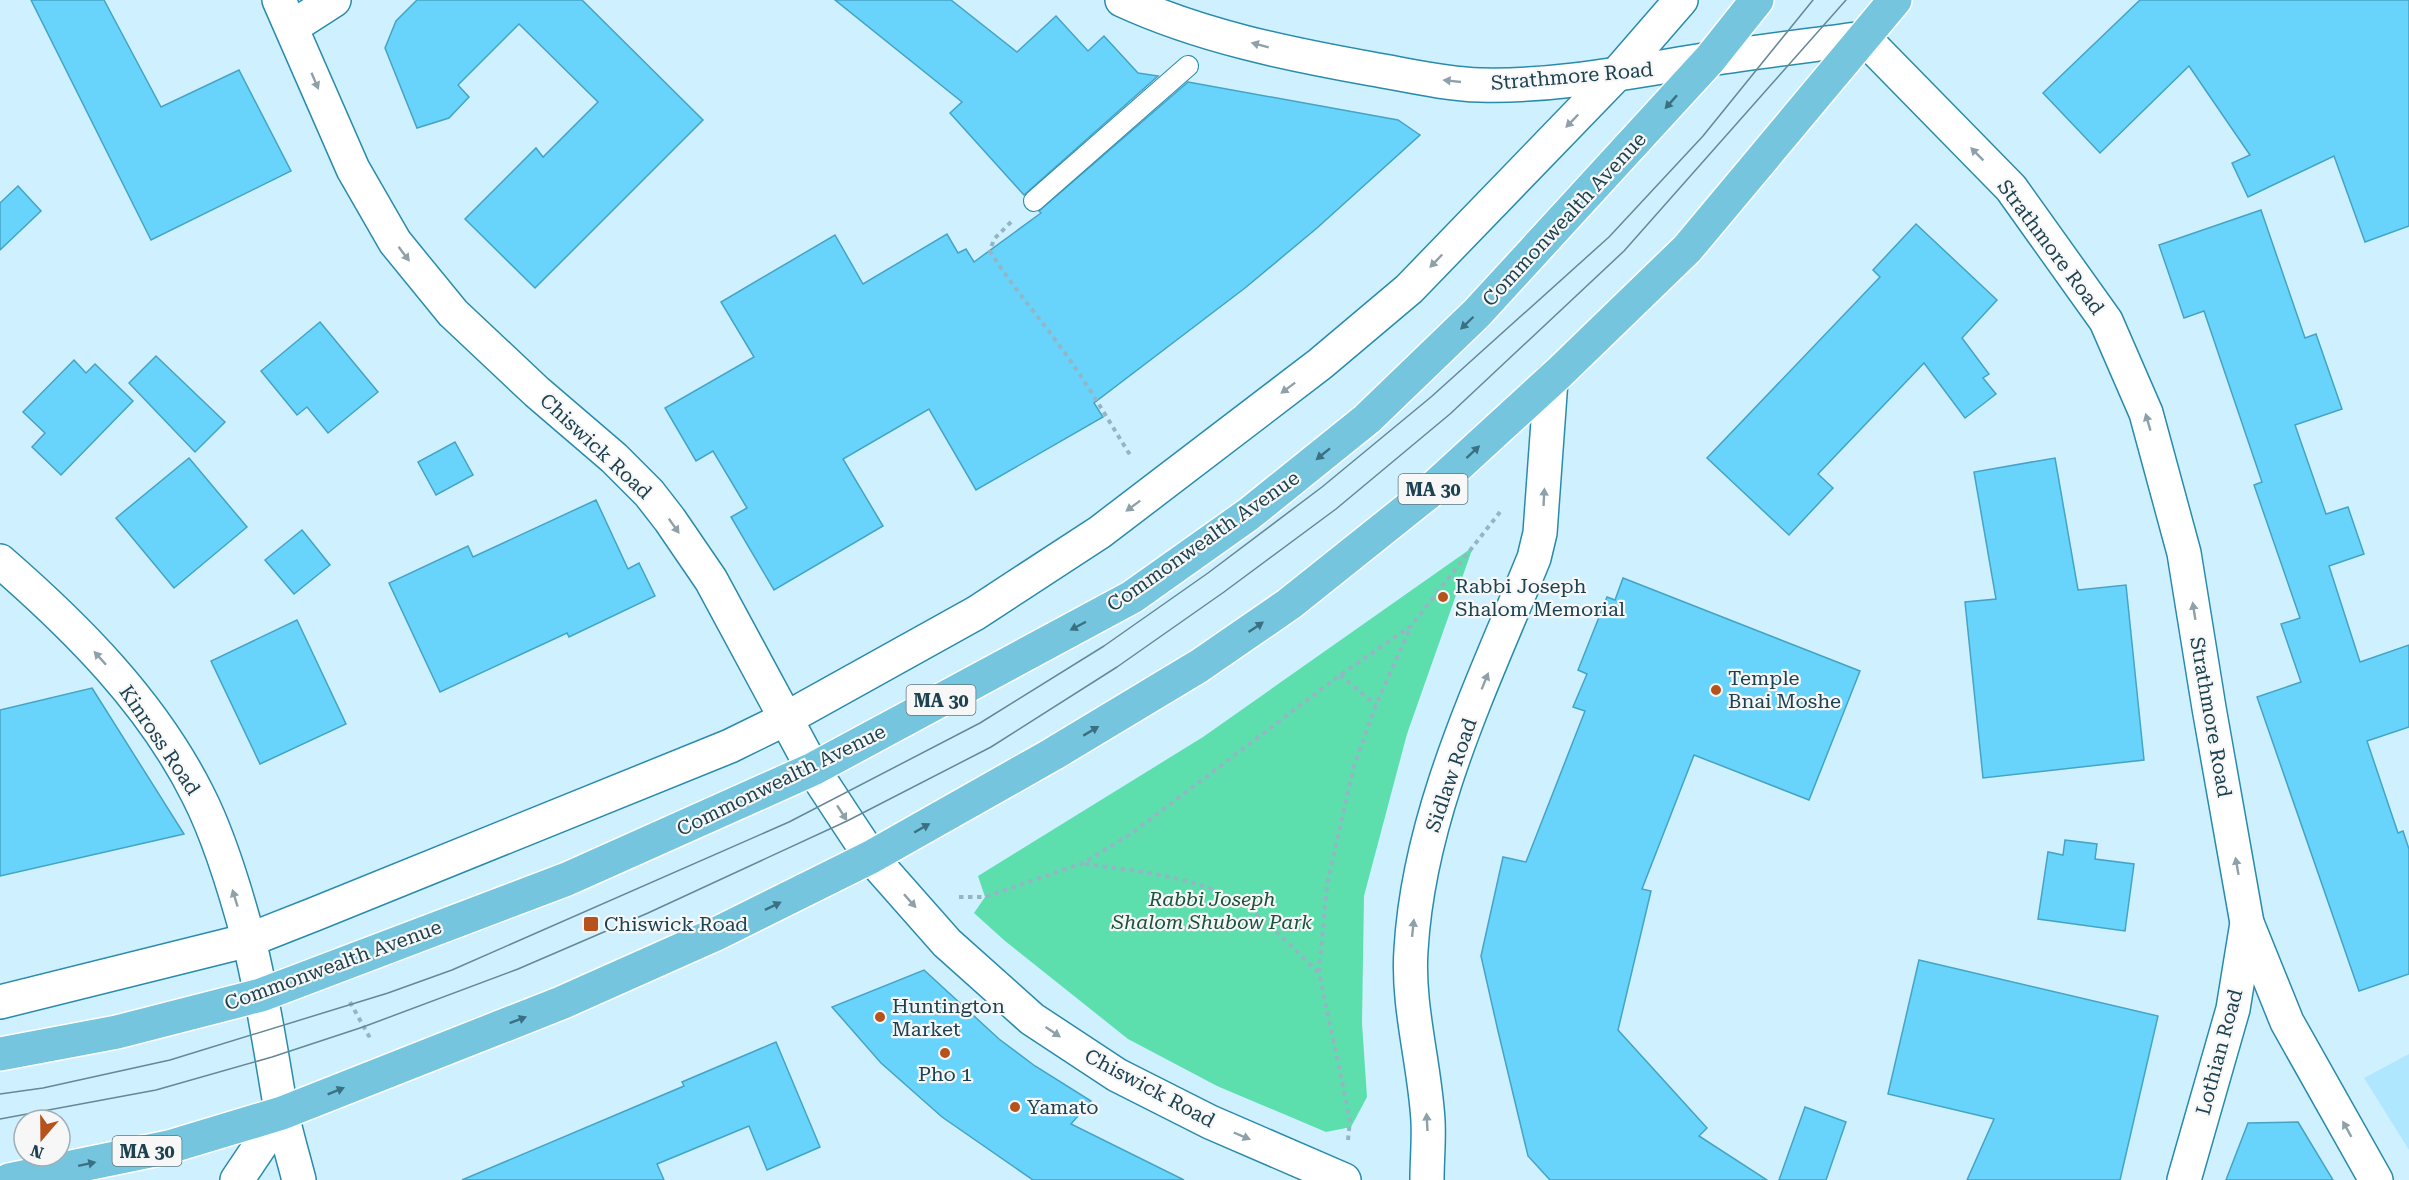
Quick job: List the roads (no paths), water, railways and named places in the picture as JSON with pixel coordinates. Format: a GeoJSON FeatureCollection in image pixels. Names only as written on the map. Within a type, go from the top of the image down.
{"type":"FeatureCollection","features":[{"type":"Feature","properties":{"kind":"main road","name":"Commonwealth Avenue"},"geometry":{"type":"LineString","coordinates":[[0,1054],[117,1032],[261,995],[567,879],[813,769],[1132,597],[1258,507],[1367,419],[1477,313],[1710,59],[1756,0]]}},
{"type":"Feature","properties":{"kind":"main road","name":"MA 30"},"geometry":{"type":"LineString","coordinates":[[9,1180],[169,1147],[282,1113],[561,1003],[716,934],[871,857],[1053,754],[1199,666],[1289,604],[1428,493],[1551,380],[1687,249],[1895,0]]}},
{"type":"Feature","properties":{"kind":"street","name":"Chiswick Road"},"geometry":{"type":"LineString","coordinates":[[333,0],[286,14],[353,169],[395,242],[453,313],[537,392],[614,458],[649,493],[670,520],[711,580],[813,769],[871,857],[947,943],[1032,1019],[1118,1075],[1210,1122],[1346,1165]]}},
{"type":"Feature","properties":{"kind":"street","name":"Strathmore Road"},"geometry":{"type":"LineString","coordinates":[[1122,0],[1195,27],[1269,48],[1425,78],[1480,85],[1539,83],[1615,76],[1710,59],[1864,38],[2011,188],[2106,321],[2146,413],[2184,553],[2247,923],[2287,1022],[2376,1180]]}},
{"type":"Feature","properties":{"kind":"street"},"geometry":{"type":"LineString","coordinates":[[0,1002],[249,940],[730,746],[787,718],[976,613],[1100,532],[1320,364],[1409,289],[1615,76],[1682,0]]}},
{"type":"Feature","properties":{"kind":"street","name":"Sidlaw Road"},"geometry":{"type":"LineString","coordinates":[[1427,1180],[1428,1120],[1416,1031],[1411,952],[1418,882],[1433,818],[1465,729],[1534,558],[1540,534],[1551,380]]}},
{"type":"Feature","properties":{"kind":"street","name":"Kinross Road"},"geometry":{"type":"LineString","coordinates":[[0,561],[36,592],[85,640],[128,688],[171,748],[198,795],[218,843],[249,940],[282,1113],[299,1180]]}},
{"type":"Feature","properties":{"kind":"street","name":"Lothian Road"},"geometry":{"type":"LineString","coordinates":[[2184,1180],[2233,1009],[2247,923]]}},
{"type":"Feature","properties":{"kind":"street"},"geometry":{"type":"LineString","coordinates":[[237,1180],[282,1113]]}},
{"type":"Feature","properties":{"kind":"lane"},"geometry":{"type":"LineString","coordinates":[[1034,201],[1188,66]]}},
{"type":"Feature","properties":{"kind":"tram line"},"geometry":{"type":"LineString","coordinates":[[0,1094],[43,1088],[170,1060],[388,993],[452,970],[789,822],[980,723],[1104,646],[1208,573],[1322,487],[1431,397],[1609,237],[1703,136],[1813,0]]}},
{"type":"Feature","properties":{"kind":"tram line"},"geometry":{"type":"LineString","coordinates":[[0,1119],[156,1090],[272,1057],[363,1027],[518,969],[648,913],[847,821],[991,747],[1117,667],[1224,592],[1336,509],[1450,414],[1624,251],[1846,0]]}},
{"type":"Feature","properties":{"kind":"place","name":"Rabbi Joseph Shalom Memorial"},"geometry":{"type":"Point","coordinates":[1443,597]}},
{"type":"Feature","properties":{"kind":"place","name":"Temple Bnai Moshe"},"geometry":{"type":"Point","coordinates":[1716,690]}},
{"type":"Feature","properties":{"kind":"place","name":"Chiswick Road"},"geometry":{"type":"Point","coordinates":[591,924]}},
{"type":"Feature","properties":{"kind":"place","name":"Huntington Market"},"geometry":{"type":"Point","coordinates":[880,1017]}},
{"type":"Feature","properties":{"kind":"place","name":"Pho 1"},"geometry":{"type":"Point","coordinates":[945,1053]}},
{"type":"Feature","properties":{"kind":"place","name":"Yamato"},"geometry":{"type":"Point","coordinates":[1015,1107]}},
{"type":"Feature","properties":{"kind":"park label","name":"Rabbi Joseph Shalom Shubow Park"},"geometry":{"type":"Point","coordinates":[1212,910]}}]}
